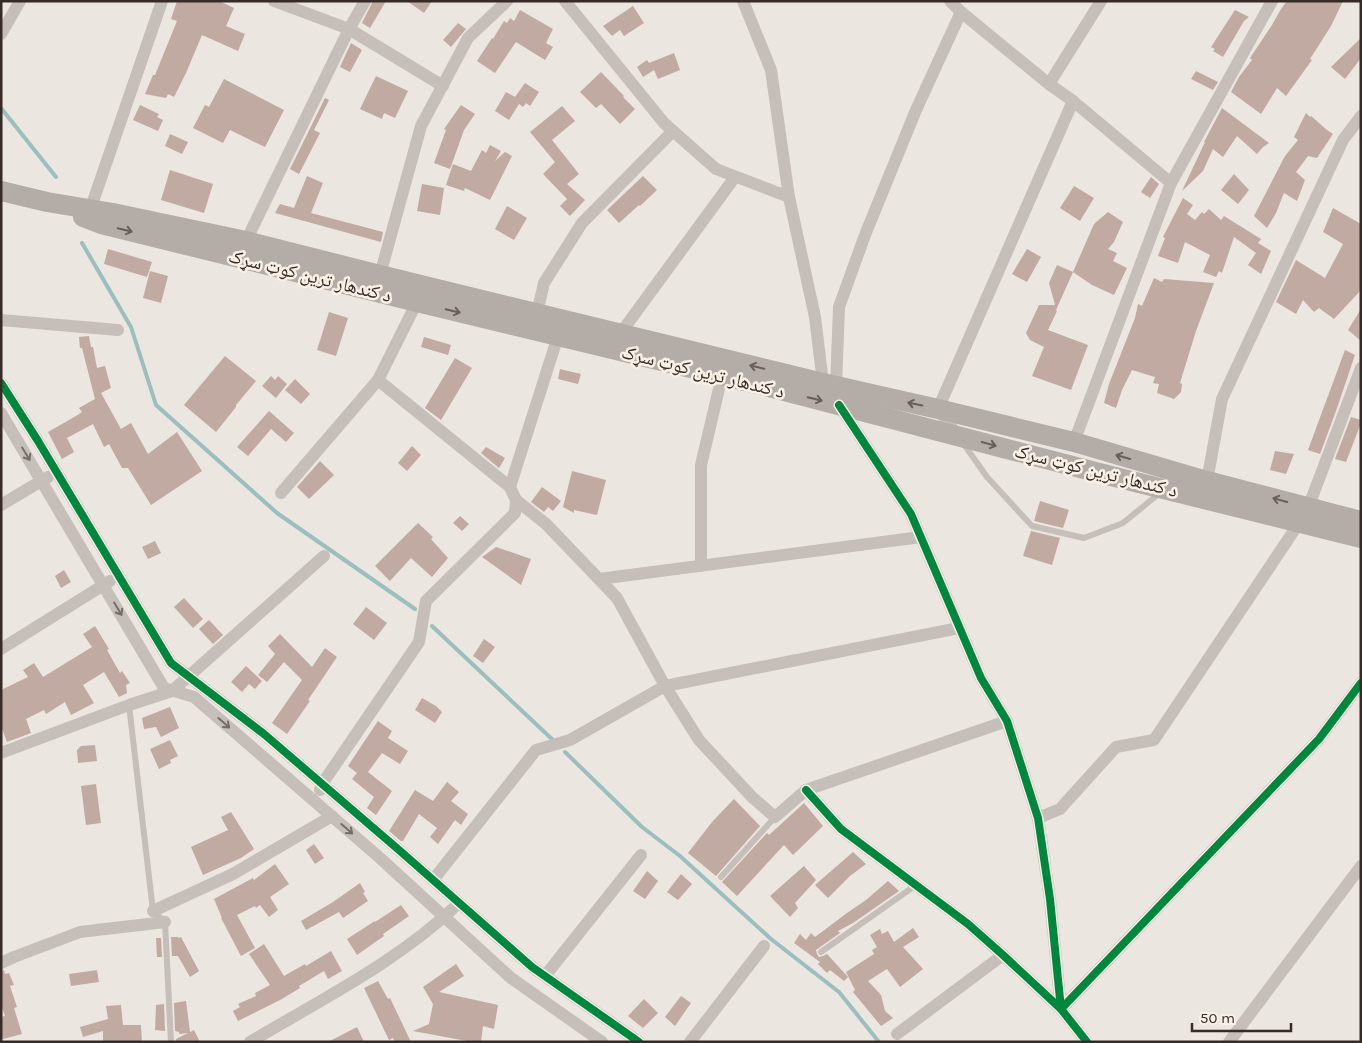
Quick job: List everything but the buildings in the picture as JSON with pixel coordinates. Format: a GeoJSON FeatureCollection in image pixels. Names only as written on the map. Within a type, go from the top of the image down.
{"type":"FeatureCollection","features":[{"type":"Feature","properties":{"kind":"main road","name":"د کندهار ترين کوټ سړک"},"geometry":{"type":"LineString","coordinates":[[1,192],[47,202],[88,214],[113,212],[246,241],[620,334],[833,391],[958,436],[1165,489],[1303,515],[1361,521]]}},
{"type":"Feature","properties":{"kind":"main road","name":"د کندهار ترين کوټ سړک"},"geometry":{"type":"LineString","coordinates":[[88,214],[101,224],[722,376],[833,391],[938,409],[1074,442],[1207,480],[1361,538]]}},
{"type":"Feature","properties":{"kind":"street"},"geometry":{"type":"LineString","coordinates":[[1,34],[20,1]]}},
{"type":"Feature","properties":{"kind":"street"},"geometry":{"type":"LineString","coordinates":[[88,214],[162,1]]}},
{"type":"Feature","properties":{"kind":"street"},"geometry":{"type":"LineString","coordinates":[[274,1],[349,28],[442,86]]}},
{"type":"Feature","properties":{"kind":"street"},"geometry":{"type":"LineString","coordinates":[[246,241],[349,28],[365,1]]}},
{"type":"Feature","properties":{"kind":"street"},"geometry":{"type":"LineString","coordinates":[[380,275],[421,126],[468,38],[507,1]]}},
{"type":"Feature","properties":{"kind":"street"},"geometry":{"type":"LineString","coordinates":[[565,1],[664,122],[716,169],[789,197]]}},
{"type":"Feature","properties":{"kind":"street"},"geometry":{"type":"LineString","coordinates":[[743,1],[771,70],[789,197],[833,391],[911,514],[981,678],[1007,721],[1038,818],[1050,899],[1062,1009]]}},
{"type":"Feature","properties":{"kind":"street"},"geometry":{"type":"LineString","coordinates":[[950,1],[1171,183]]}},
{"type":"Feature","properties":{"kind":"street"},"geometry":{"type":"LineString","coordinates":[[1049,84],[1101,1]]}},
{"type":"Feature","properties":{"kind":"street"},"geometry":{"type":"LineString","coordinates":[[1074,442],[1171,183],[1272,1]]}},
{"type":"Feature","properties":{"kind":"street"},"geometry":{"type":"LineString","coordinates":[[833,391],[839,307],[865,235],[916,110],[961,12]]}},
{"type":"Feature","properties":{"kind":"street"},"geometry":{"type":"LineString","coordinates":[[958,436],[938,409],[1073,101]]}},
{"type":"Feature","properties":{"kind":"street"},"geometry":{"type":"LineString","coordinates":[[1207,480],[1222,399],[1343,140],[1361,116]]}},
{"type":"Feature","properties":{"kind":"street"},"geometry":{"type":"LineString","coordinates":[[537,313],[544,283],[582,223],[674,131]]}},
{"type":"Feature","properties":{"kind":"street"},"geometry":{"type":"LineString","coordinates":[[620,334],[734,177]]}},
{"type":"Feature","properties":{"kind":"street"},"geometry":{"type":"LineString","coordinates":[[281,493],[378,380],[417,302]]}},
{"type":"Feature","properties":{"kind":"street"},"geometry":{"type":"LineString","coordinates":[[1,320],[118,330]]}},
{"type":"Feature","properties":{"kind":"street"},"geometry":{"type":"LineString","coordinates":[[510,487],[558,336]]}},
{"type":"Feature","properties":{"kind":"street"},"geometry":{"type":"LineString","coordinates":[[1038,818],[1060,809],[1116,747],[1154,740],[1303,515],[1361,368]]}},
{"type":"Feature","properties":{"kind":"street"},"geometry":{"type":"LineString","coordinates":[[701,566],[701,465],[722,376]]}},
{"type":"Feature","properties":{"kind":"street"},"geometry":{"type":"LineString","coordinates":[[378,380],[510,487],[516,500],[546,524],[617,598],[665,686],[698,740],[752,797],[775,817],[806,790],[1007,721]]}},
{"type":"Feature","properties":{"kind":"street"},"geometry":{"type":"LineString","coordinates":[[1,383],[171,663],[264,734],[532,967],[639,1042]]}},
{"type":"Feature","properties":{"kind":"street"},"geometry":{"type":"LineString","coordinates":[[1,412],[164,688],[194,697],[380,858],[511,978],[601,1042]]}},
{"type":"Feature","properties":{"kind":"street"},"geometry":{"type":"LineString","coordinates":[[1,505],[56,472]]}},
{"type":"Feature","properties":{"kind":"street"},"geometry":{"type":"LineString","coordinates":[[316,802],[322,784],[419,642],[426,601],[515,513],[516,500]]}},
{"type":"Feature","properties":{"kind":"street"},"geometry":{"type":"LineString","coordinates":[[599,579],[921,537]]}},
{"type":"Feature","properties":{"kind":"street"},"geometry":{"type":"LineString","coordinates":[[1,753],[172,690],[324,556]]}},
{"type":"Feature","properties":{"kind":"street"},"geometry":{"type":"LineString","coordinates":[[1,649],[118,576]]}},
{"type":"Feature","properties":{"kind":"street"},"geometry":{"type":"LineString","coordinates":[[433,880],[536,750],[570,740],[665,686],[959,628]]}},
{"type":"Feature","properties":{"kind":"street"},"geometry":{"type":"LineString","coordinates":[[1062,1009],[1319,739],[1361,683]]}},
{"type":"Feature","properties":{"kind":"street"},"geometry":{"type":"LineString","coordinates":[[806,790],[841,828],[968,924],[1004,955],[1062,1009],[1087,1042]]}},
{"type":"Feature","properties":{"kind":"street"},"geometry":{"type":"LineString","coordinates":[[153,911],[234,874],[332,816]]}},
{"type":"Feature","properties":{"kind":"street"},"geometry":{"type":"LineString","coordinates":[[545,976],[641,855]]}},
{"type":"Feature","properties":{"kind":"street"},"geometry":{"type":"LineString","coordinates":[[1229,1042],[1361,866]]}},
{"type":"Feature","properties":{"kind":"street"},"geometry":{"type":"LineString","coordinates":[[250,1042],[383,963],[445,917],[459,903]]}},
{"type":"Feature","properties":{"kind":"street"},"geometry":{"type":"LineString","coordinates":[[1,963],[80,932],[165,922]]}},
{"type":"Feature","properties":{"kind":"street"},"geometry":{"type":"LineString","coordinates":[[690,1042],[764,946]]}},
{"type":"Feature","properties":{"kind":"street"},"geometry":{"type":"LineString","coordinates":[[897,1034],[1004,955]]}},
{"type":"Feature","properties":{"kind":"lane"},"geometry":{"type":"LineString","coordinates":[[958,436],[987,477],[1032,526],[1084,538],[1123,523],[1165,489]]}},
{"type":"Feature","properties":{"kind":"lane"},"geometry":{"type":"LineString","coordinates":[[129,705],[153,911],[165,922],[171,1042]]}},
{"type":"Feature","properties":{"kind":"lane"},"geometry":{"type":"LineString","coordinates":[[720,877],[775,817]]}},
{"type":"Feature","properties":{"kind":"lane"},"geometry":{"type":"LineString","coordinates":[[821,952],[916,885]]}},
{"type":"Feature","properties":{"kind":"waterway"},"geometry":{"type":"LineString","coordinates":[[1,108],[56,177]]}},
{"type":"Feature","properties":{"kind":"waterway"},"geometry":{"type":"LineString","coordinates":[[82,243],[131,327],[156,405],[277,513],[415,609]]}},
{"type":"Feature","properties":{"kind":"waterway"},"geometry":{"type":"LineString","coordinates":[[432,626],[554,741]]}},
{"type":"Feature","properties":{"kind":"waterway"},"geometry":{"type":"LineString","coordinates":[[565,752],[642,827],[680,856],[771,939],[839,992],[879,1042]]}},
{"type":"Feature","properties":{"kind":"cycle path"},"geometry":{"type":"LineString","coordinates":[[1,383],[38,441],[171,663],[264,734],[532,967],[639,1042]]}},
{"type":"Feature","properties":{"kind":"cycle path"},"geometry":{"type":"LineString","coordinates":[[839,405],[911,514],[981,678],[1007,721],[1038,818],[1050,899],[1061,1009],[1087,1042]]}},
{"type":"Feature","properties":{"kind":"cycle path"},"geometry":{"type":"LineString","coordinates":[[806,790],[841,829],[968,924],[1061,1009],[1319,739],[1361,683]]}}]}
